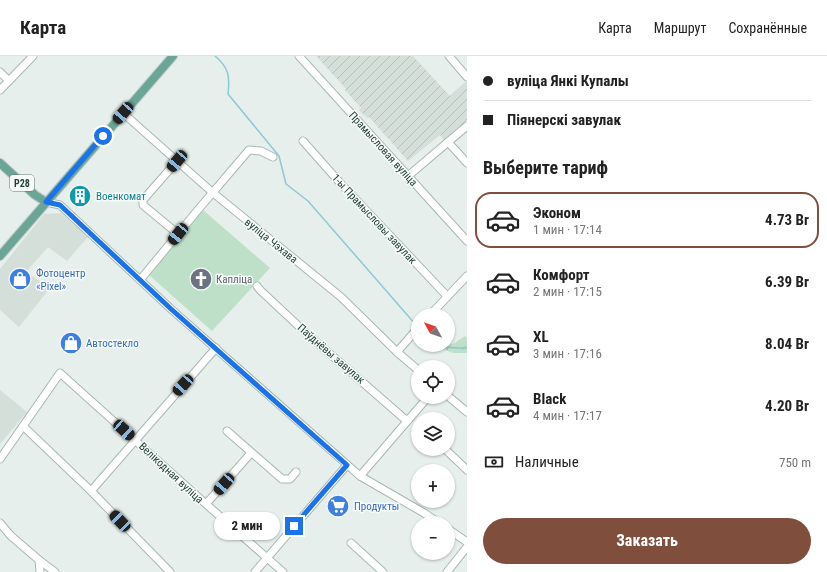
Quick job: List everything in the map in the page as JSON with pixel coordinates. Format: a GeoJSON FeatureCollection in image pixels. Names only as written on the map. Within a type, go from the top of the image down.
{"type":"FeatureCollection","features":[{"type":"Feature","properties":{"kind":"main road","name":"Р28"},"geometry":{"type":"LineString","coordinates":[[0,163],[35,195],[46,202],[172,56]]}},
{"type":"Feature","properties":{"kind":"main road"},"geometry":{"type":"LineString","coordinates":[[0,256],[46,202]]}},
{"type":"Feature","properties":{"kind":"street"},"geometry":{"type":"LineString","coordinates":[[0,90],[33,56]]}},
{"type":"Feature","properties":{"kind":"street","name":"Прамысловая вуліца"},"geometry":{"type":"LineString","coordinates":[[299,56],[467,241]]}},
{"type":"Feature","properties":{"kind":"street"},"geometry":{"type":"LineString","coordinates":[[449,56],[467,77]]}},
{"type":"Feature","properties":{"kind":"street"},"geometry":{"type":"LineString","coordinates":[[0,72],[9,81]]}},
{"type":"Feature","properties":{"kind":"street","name":"вуліца Чэхава"},"geometry":{"type":"LineString","coordinates":[[123,113],[212,192],[341,297],[396,352],[411,364]]}},
{"type":"Feature","properties":{"kind":"street"},"geometry":{"type":"LineString","coordinates":[[408,176],[467,126]]}},
{"type":"Feature","properties":{"kind":"street","name":"1-ы Прамысловы завулак"},"geometry":{"type":"LineString","coordinates":[[303,141],[447,296]]}},
{"type":"Feature","properties":{"kind":"street"},"geometry":{"type":"LineString","coordinates":[[448,142],[467,163]]}},
{"type":"Feature","properties":{"kind":"street"},"geometry":{"type":"LineString","coordinates":[[140,280],[212,192],[249,150],[261,151],[273,157]]}},
{"type":"Feature","properties":{"kind":"street"},"geometry":{"type":"LineString","coordinates":[[177,161],[143,200],[143,205],[178,234]]}},
{"type":"Feature","properties":{"kind":"street"},"geometry":{"type":"LineString","coordinates":[[46,202],[60,205],[140,280],[360,476],[428,516]]}},
{"type":"Feature","properties":{"kind":"street"},"geometry":{"type":"LineString","coordinates":[[436,308],[467,276]]}},
{"type":"Feature","properties":{"kind":"street","name":"Паўднёвы завулак"},"geometry":{"type":"LineString","coordinates":[[257,286],[299,326],[407,421]]}},
{"type":"Feature","properties":{"kind":"street"},"geometry":{"type":"LineString","coordinates":[[396,352],[411,336]]}},
{"type":"Feature","properties":{"kind":"street"},"geometry":{"type":"LineString","coordinates":[[91,491],[216,348]]}},
{"type":"Feature","properties":{"kind":"street","name":"Велікодная вуліца"},"geometry":{"type":"LineString","coordinates":[[23,426],[60,374],[283,572]]}},
{"type":"Feature","properties":{"kind":"street"},"geometry":{"type":"LineString","coordinates":[[455,402],[467,412]]}},
{"type":"Feature","properties":{"kind":"street"},"geometry":{"type":"LineString","coordinates":[[360,476],[422,404]]}},
{"type":"Feature","properties":{"kind":"street"},"geometry":{"type":"LineString","coordinates":[[0,459],[23,426],[91,491],[170,572]]}},
{"type":"Feature","properties":{"kind":"street"},"geometry":{"type":"LineString","coordinates":[[227,432],[282,479],[290,478],[296,472]]}},
{"type":"Feature","properties":{"kind":"street"},"geometry":{"type":"LineString","coordinates":[[0,446],[6,451]]}},
{"type":"Feature","properties":{"kind":"street"},"geometry":{"type":"LineString","coordinates":[[206,504],[251,453]]}},
{"type":"Feature","properties":{"kind":"street"},"geometry":{"type":"LineString","coordinates":[[452,456],[467,470]]}},
{"type":"Feature","properties":{"kind":"street"},"geometry":{"type":"LineString","coordinates":[[256,572],[266,558],[347,465]]}},
{"type":"Feature","properties":{"kind":"street"},"geometry":{"type":"LineString","coordinates":[[0,523],[11,536],[38,560],[55,572]]}},
{"type":"Feature","properties":{"kind":"street"},"geometry":{"type":"LineString","coordinates":[[455,534],[467,542]]}},
{"type":"Feature","properties":{"kind":"street"},"geometry":{"type":"LineString","coordinates":[[351,543],[383,572]]}},
{"type":"Feature","properties":{"kind":"street"},"geometry":{"type":"LineString","coordinates":[[447,572],[467,547]]}},
{"type":"Feature","properties":{"kind":"street"},"geometry":{"type":"LineString","coordinates":[[38,560],[40,572]]}},
{"type":"Feature","properties":{"kind":"shaded area"},"geometry":{"type":"Polygon","coordinates":[[[316,56],[413,56],[450,96],[466,81],[467,120],[444,140],[440,135],[408,161],[369,117],[367,118],[359,110],[361,108],[345,90],[346,89],[316,56]]]}},
{"type":"Feature","properties":{"kind":"shaded area"},"geometry":{"type":"Polygon","coordinates":[[[61,213],[88,237],[67,261],[48,247],[26,272],[50,288],[19,327],[0,310],[0,269],[44,214],[61,213]]]}},
{"type":"Feature","properties":{"kind":"shaded area"},"geometry":{"type":"Polygon","coordinates":[[[0,390],[27,412],[0,444],[0,390]]]}},
{"type":"Feature","properties":{"kind":"green space"},"geometry":{"type":"Polygon","coordinates":[[[203,210],[270,268],[212,331],[149,275],[203,210]]]}},
{"type":"Feature","properties":{"kind":"green space"},"geometry":{"type":"Polygon","coordinates":[[[465,336],[467,338],[467,353],[450,352],[455,352],[455,343],[465,336]]]}},
{"type":"Feature","properties":{"kind":"waterway"},"geometry":{"type":"LineString","coordinates":[[215,56],[220,60],[228,73],[228,94],[279,156],[286,184],[308,201],[411,319]]}},
{"type":"Feature","properties":{"kind":"waterway"},"geometry":{"type":"LineString","coordinates":[[455,348],[467,348]]}},
{"type":"Feature","properties":{"kind":"place","name":"Военкомат"},"geometry":{"type":"Point","coordinates":[80,196]}},
{"type":"Feature","properties":{"kind":"place","name":"Фотоцентр «Pixel»"},"geometry":{"type":"Point","coordinates":[20,279]}},
{"type":"Feature","properties":{"kind":"place","name":"Капліца"},"geometry":{"type":"Point","coordinates":[201,279]}},
{"type":"Feature","properties":{"kind":"place","name":"Автостекло"},"geometry":{"type":"Point","coordinates":[71,343]}},
{"type":"Feature","properties":{"kind":"place","name":"Продукты"},"geometry":{"type":"Point","coordinates":[338,506]}},
{"type":"Feature","properties":{"kind":"route"},"geometry":{"type":"LineString","coordinates":[[103,136],[46,202],[60,205],[171,309],[347,465],[294,526]]}}]}
